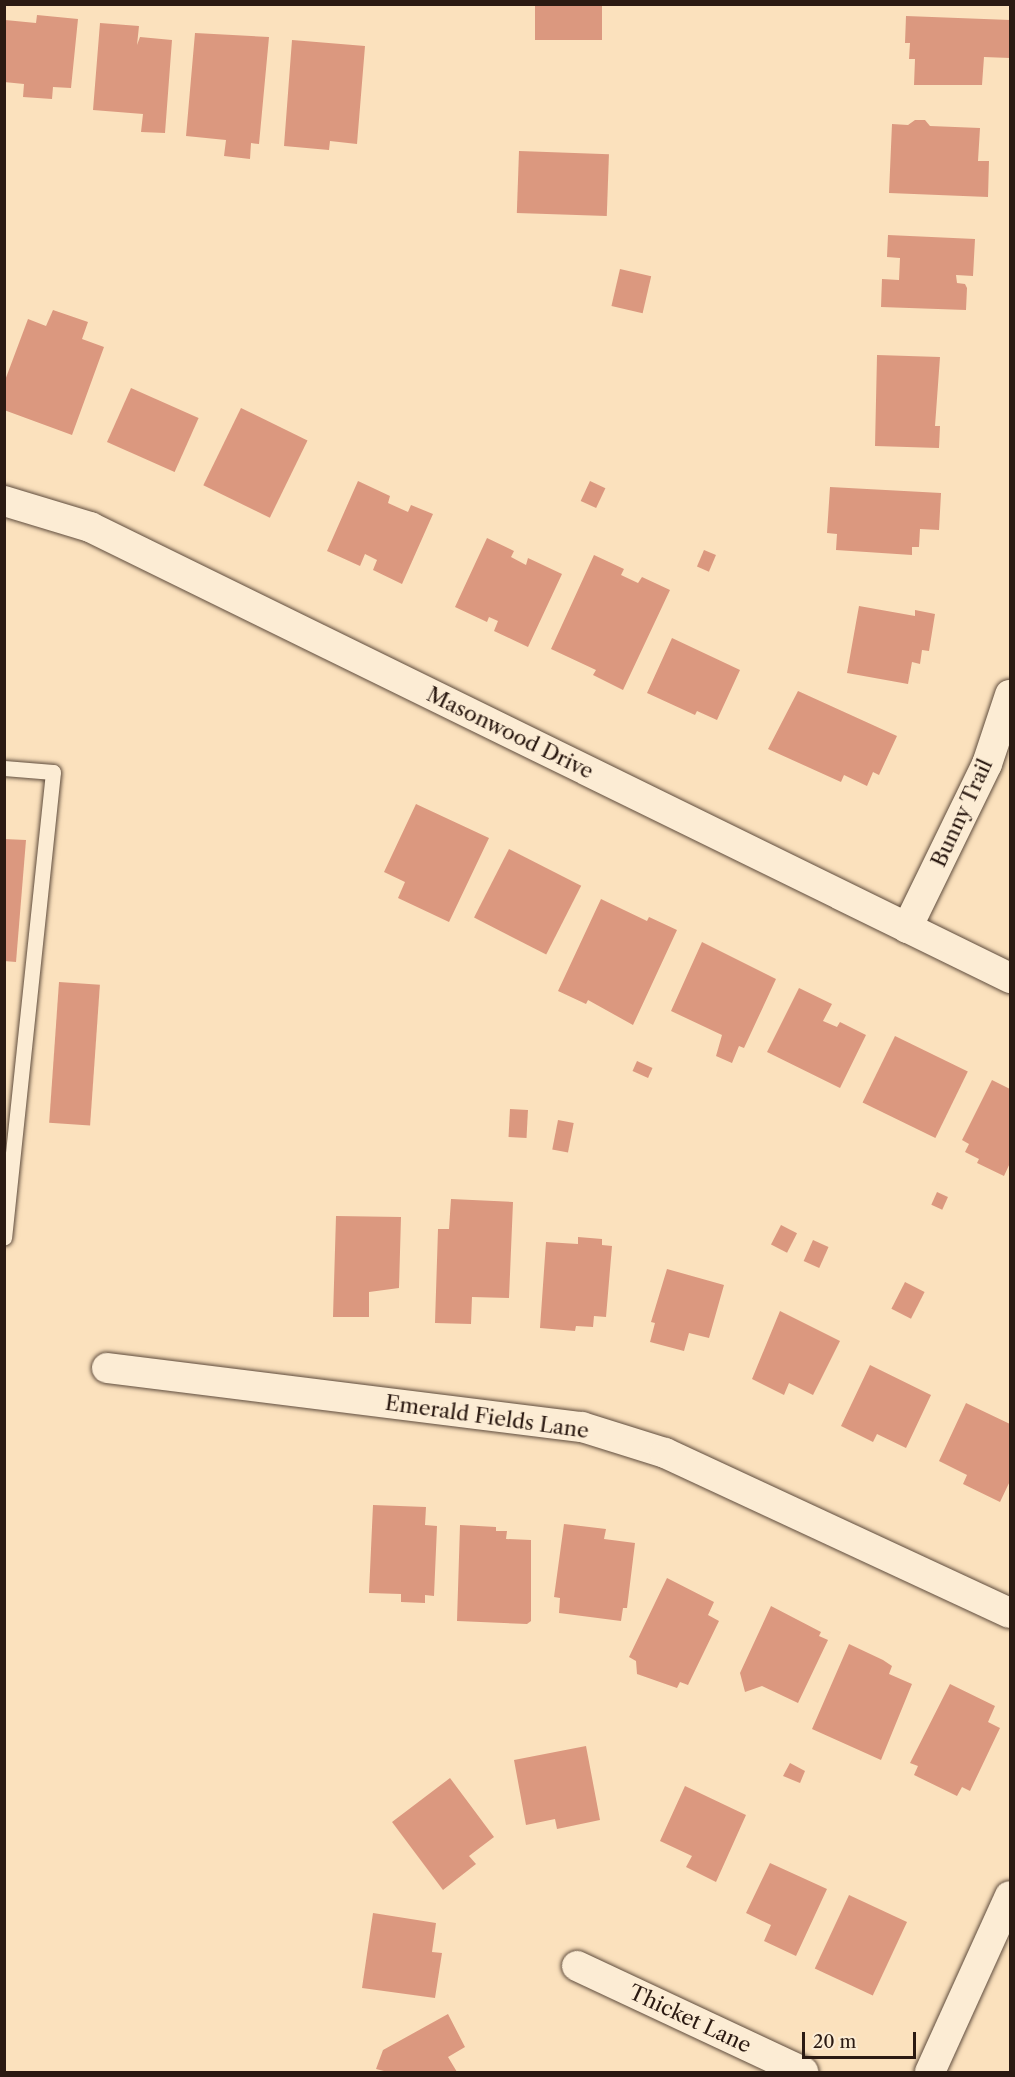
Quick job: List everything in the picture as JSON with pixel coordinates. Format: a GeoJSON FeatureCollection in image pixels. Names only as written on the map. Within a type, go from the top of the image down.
{"type":"FeatureCollection","features":[{"type":"Feature","properties":{"kind":"street","name":"Masonwood Drive"},"geometry":{"type":"LineString","coordinates":[[4,501],[90,527],[1011,978]]}},
{"type":"Feature","properties":{"kind":"street","name":"Bunny Trail"},"geometry":{"type":"LineString","coordinates":[[908,928],[987,764],[1011,695]]}},
{"type":"Feature","properties":{"kind":"street","name":"Emerald Fields Lane"},"geometry":{"type":"LineString","coordinates":[[106,1368],[582,1427],[665,1453],[1011,1613]]}},
{"type":"Feature","properties":{"kind":"street"},"geometry":{"type":"LineString","coordinates":[[930,2073],[1011,1896]]}},
{"type":"Feature","properties":{"kind":"street","name":"Thicket Lane"},"geometry":{"type":"LineString","coordinates":[[577,1966],[803,2073]]}},
{"type":"Feature","properties":{"kind":"lane"},"geometry":{"type":"LineString","coordinates":[[4,768],[53,772],[4,1237]]}},
{"type":"Feature","properties":{"kind":"building"},"geometry":{"type":"Polygon","coordinates":[[[535,4],[602,4],[602,40],[535,40],[535,4]]]}},
{"type":"Feature","properties":{"kind":"building"},"geometry":{"type":"Polygon","coordinates":[[[37,15],[78,19],[71,88],[53,87],[52,99],[23,97],[24,84],[4,82],[5,20],[36,23],[37,15]]]}},
{"type":"Feature","properties":{"kind":"building"},"geometry":{"type":"Polygon","coordinates":[[[906,16],[1010,20],[1010,58],[984,57],[982,85],[914,85],[915,59],[909,59],[910,43],[905,43],[906,16]]]}},
{"type":"Feature","properties":{"kind":"building"},"geometry":{"type":"Polygon","coordinates":[[[100,23],[139,26],[137,45],[140,37],[172,40],[165,133],[141,132],[143,114],[93,110],[100,23]]]}},
{"type":"Feature","properties":{"kind":"building"},"geometry":{"type":"Polygon","coordinates":[[[195,33],[269,37],[259,144],[251,143],[250,159],[224,156],[226,140],[186,136],[195,33]]]}},
{"type":"Feature","properties":{"kind":"building"},"geometry":{"type":"Polygon","coordinates":[[[292,40],[365,46],[357,144],[330,141],[329,150],[284,146],[292,40]]]}},
{"type":"Feature","properties":{"kind":"building"},"geometry":{"type":"Polygon","coordinates":[[[915,120],[925,120],[930,126],[980,128],[978,161],[989,161],[988,197],[889,193],[892,124],[908,125],[915,120]]]}},
{"type":"Feature","properties":{"kind":"building"},"geometry":{"type":"Polygon","coordinates":[[[519,151],[609,154],[607,216],[517,213],[519,151]]]}},
{"type":"Feature","properties":{"kind":"building"},"geometry":{"type":"Polygon","coordinates":[[[888,235],[975,239],[973,276],[956,275],[957,283],[965,284],[967,288],[966,310],[881,307],[882,279],[899,280],[900,258],[887,257],[888,235]]]}},
{"type":"Feature","properties":{"kind":"building"},"geometry":{"type":"Polygon","coordinates":[[[620,269],[651,276],[643,313],[611,306],[620,269]]]}},
{"type":"Feature","properties":{"kind":"building"},"geometry":{"type":"Polygon","coordinates":[[[53,310],[88,322],[82,339],[104,347],[72,435],[4,410],[4,383],[28,319],[46,326],[53,310]]]}},
{"type":"Feature","properties":{"kind":"building"},"geometry":{"type":"Polygon","coordinates":[[[877,355],[940,357],[935,426],[940,426],[939,448],[875,446],[877,355]]]}},
{"type":"Feature","properties":{"kind":"building"},"geometry":{"type":"Polygon","coordinates":[[[131,388],[199,418],[175,472],[107,442],[131,388]]]}},
{"type":"Feature","properties":{"kind":"building"},"geometry":{"type":"Polygon","coordinates":[[[241,408],[308,440],[270,518],[203,485],[241,408]]]}},
{"type":"Feature","properties":{"kind":"building"},"geometry":{"type":"Polygon","coordinates":[[[358,481],[390,496],[388,503],[408,512],[411,505],[433,514],[402,584],[373,570],[377,560],[365,554],[360,566],[327,551],[358,481]]]}},
{"type":"Feature","properties":{"kind":"building"},"geometry":{"type":"Polygon","coordinates":[[[590,481],[605,488],[596,508],[581,501],[590,481]]]}},
{"type":"Feature","properties":{"kind":"building"},"geometry":{"type":"Polygon","coordinates":[[[830,487],[941,493],[939,530],[920,529],[919,547],[912,547],[912,555],[836,550],[837,534],[827,533],[830,487]]]}},
{"type":"Feature","properties":{"kind":"building"},"geometry":{"type":"Polygon","coordinates":[[[487,538],[514,551],[511,557],[526,565],[528,558],[562,574],[528,647],[494,631],[498,621],[489,617],[487,622],[455,607],[487,538]]]}},
{"type":"Feature","properties":{"kind":"building"},"geometry":{"type":"Polygon","coordinates":[[[704,550],[716,555],[709,572],[697,567],[704,550]]]}},
{"type":"Feature","properties":{"kind":"building"},"geometry":{"type":"Polygon","coordinates":[[[594,555],[624,569],[621,575],[638,583],[642,577],[670,590],[623,690],[593,675],[596,670],[551,649],[594,555]]]}},
{"type":"Feature","properties":{"kind":"building"},"geometry":{"type":"Polygon","coordinates":[[[859,606],[915,616],[915,610],[935,614],[929,651],[922,650],[920,664],[912,662],[908,684],[847,673],[859,606]]]}},
{"type":"Feature","properties":{"kind":"building"},"geometry":{"type":"Polygon","coordinates":[[[672,638],[740,670],[717,720],[697,711],[695,715],[647,693],[672,638]]]}},
{"type":"Feature","properties":{"kind":"building"},"geometry":{"type":"Polygon","coordinates":[[[798,691],[897,736],[879,775],[873,772],[867,786],[844,775],[841,782],[768,749],[798,691]]]}},
{"type":"Feature","properties":{"kind":"building"},"geometry":{"type":"Polygon","coordinates":[[[416,804],[489,838],[449,922],[398,898],[405,882],[384,872],[416,804]]]}},
{"type":"Feature","properties":{"kind":"building"},"geometry":{"type":"Polygon","coordinates":[[[4,839],[26,840],[16,962],[4,961],[4,839]]]}},
{"type":"Feature","properties":{"kind":"building"},"geometry":{"type":"Polygon","coordinates":[[[509,849],[581,886],[546,954],[474,918],[509,849]]]}},
{"type":"Feature","properties":{"kind":"building"},"geometry":{"type":"Polygon","coordinates":[[[601,899],[647,921],[649,917],[677,930],[633,1025],[588,1000],[586,1004],[558,991],[601,899]]]}},
{"type":"Feature","properties":{"kind":"building"},"geometry":{"type":"Polygon","coordinates":[[[702,942],[776,979],[744,1048],[739,1046],[732,1063],[716,1056],[722,1035],[671,1011],[702,942]]]}},
{"type":"Feature","properties":{"kind":"building"},"geometry":{"type":"Polygon","coordinates":[[[59,982],[100,985],[90,1126],[49,1123],[59,982]]]}},
{"type":"Feature","properties":{"kind":"building"},"geometry":{"type":"Polygon","coordinates":[[[799,988],[832,1004],[823,1021],[837,1027],[840,1022],[866,1035],[840,1088],[767,1052],[799,988]]]}},
{"type":"Feature","properties":{"kind":"building"},"geometry":{"type":"Polygon","coordinates":[[[895,1036],[968,1072],[935,1138],[863,1103],[895,1036]]]}},
{"type":"Feature","properties":{"kind":"building"},"geometry":{"type":"Polygon","coordinates":[[[637,1061],[653,1068],[648,1078],[633,1071],[637,1061]]]}},
{"type":"Feature","properties":{"kind":"building"},"geometry":{"type":"Polygon","coordinates":[[[992,1080],[1010,1089],[1010,1163],[1004,1176],[977,1163],[979,1159],[965,1152],[969,1144],[962,1140],[992,1080]]]}},
{"type":"Feature","properties":{"kind":"building"},"geometry":{"type":"Polygon","coordinates":[[[510,1109],[528,1110],[527,1138],[509,1137],[510,1109]]]}},
{"type":"Feature","properties":{"kind":"building"},"geometry":{"type":"Polygon","coordinates":[[[558,1120],[574,1123],[568,1153],[552,1149],[558,1120]]]}},
{"type":"Feature","properties":{"kind":"building"},"geometry":{"type":"Polygon","coordinates":[[[937,1192],[948,1197],[942,1210],[931,1205],[937,1192]]]}},
{"type":"Feature","properties":{"kind":"building"},"geometry":{"type":"Polygon","coordinates":[[[451,1199],[513,1202],[509,1298],[472,1297],[471,1324],[435,1323],[438,1229],[449,1229],[451,1199]]]}},
{"type":"Feature","properties":{"kind":"building"},"geometry":{"type":"Polygon","coordinates":[[[336,1216],[401,1217],[399,1288],[369,1292],[369,1317],[333,1317],[336,1216]]]}},
{"type":"Feature","properties":{"kind":"building"},"geometry":{"type":"Polygon","coordinates":[[[781,1225],[797,1233],[787,1253],[771,1245],[781,1225]]]}},
{"type":"Feature","properties":{"kind":"building"},"geometry":{"type":"Polygon","coordinates":[[[578,1237],[602,1239],[602,1245],[612,1246],[606,1317],[594,1316],[593,1327],[576,1326],[575,1331],[540,1328],[546,1242],[578,1244],[578,1237]]]}},
{"type":"Feature","properties":{"kind":"building"},"geometry":{"type":"Polygon","coordinates":[[[813,1240],[829,1247],[819,1268],[804,1261],[813,1240]]]}},
{"type":"Feature","properties":{"kind":"building"},"geometry":{"type":"Polygon","coordinates":[[[667,1269],[724,1285],[709,1338],[689,1333],[684,1351],[650,1342],[655,1323],[651,1322],[667,1269]]]}},
{"type":"Feature","properties":{"kind":"building"},"geometry":{"type":"Polygon","coordinates":[[[905,1282],[925,1292],[911,1319],[891,1309],[905,1282]]]}},
{"type":"Feature","properties":{"kind":"building"},"geometry":{"type":"Polygon","coordinates":[[[780,1311],[840,1341],[813,1395],[789,1383],[784,1395],[752,1379],[780,1311]]]}},
{"type":"Feature","properties":{"kind":"building"},"geometry":{"type":"Polygon","coordinates":[[[870,1365],[931,1395],[906,1448],[877,1434],[873,1442],[841,1426],[870,1365]]]}},
{"type":"Feature","properties":{"kind":"building"},"geometry":{"type":"Polygon","coordinates":[[[966,1403],[1010,1424],[1010,1481],[1000,1502],[963,1484],[967,1475],[939,1461],[966,1403]]]}},
{"type":"Feature","properties":{"kind":"building"},"geometry":{"type":"Polygon","coordinates":[[[373,1505],[426,1507],[425,1525],[437,1526],[434,1596],[425,1595],[425,1603],[401,1602],[401,1594],[369,1593],[373,1505]]]}},
{"type":"Feature","properties":{"kind":"building"},"geometry":{"type":"Polygon","coordinates":[[[564,1524],[606,1529],[604,1539],[635,1543],[627,1608],[623,1608],[621,1621],[559,1613],[560,1598],[554,1597],[564,1524]]]}},
{"type":"Feature","properties":{"kind":"building"},"geometry":{"type":"Polygon","coordinates":[[[460,1525],[496,1527],[496,1531],[507,1531],[506,1539],[531,1540],[531,1621],[527,1624],[457,1621],[460,1525]]]}},
{"type":"Feature","properties":{"kind":"building"},"geometry":{"type":"Polygon","coordinates":[[[667,1578],[714,1602],[708,1615],[719,1621],[688,1685],[680,1682],[677,1688],[637,1674],[636,1661],[629,1657],[667,1578]]]}},
{"type":"Feature","properties":{"kind":"building"},"geometry":{"type":"Polygon","coordinates":[[[771,1606],[821,1632],[819,1636],[828,1640],[798,1703],[762,1686],[745,1692],[740,1673],[771,1606]]]}},
{"type":"Feature","properties":{"kind":"building"},"geometry":{"type":"Polygon","coordinates":[[[849,1644],[883,1660],[892,1666],[889,1674],[912,1684],[881,1760],[812,1729],[849,1644]]]}},
{"type":"Feature","properties":{"kind":"building"},"geometry":{"type":"Polygon","coordinates":[[[950,1684],[995,1706],[988,1722],[1000,1728],[970,1791],[962,1787],[957,1796],[914,1775],[918,1766],[910,1763],[950,1684]]]}},
{"type":"Feature","properties":{"kind":"building"},"geometry":{"type":"Polygon","coordinates":[[[586,1746],[600,1820],[557,1829],[555,1819],[526,1825],[514,1760],[586,1746]]]}},
{"type":"Feature","properties":{"kind":"building"},"geometry":{"type":"Polygon","coordinates":[[[790,1763],[805,1771],[800,1783],[783,1776],[790,1763]]]}},
{"type":"Feature","properties":{"kind":"building"},"geometry":{"type":"Polygon","coordinates":[[[450,1778],[494,1837],[469,1856],[476,1864],[443,1890],[392,1822],[450,1778]]]}},
{"type":"Feature","properties":{"kind":"building"},"geometry":{"type":"Polygon","coordinates":[[[685,1786],[746,1815],[716,1882],[686,1867],[692,1856],[660,1841],[685,1786]]]}},
{"type":"Feature","properties":{"kind":"building"},"geometry":{"type":"Polygon","coordinates":[[[770,1863],[827,1889],[796,1956],[764,1941],[771,1925],[746,1913],[770,1863]]]}},
{"type":"Feature","properties":{"kind":"building"},"geometry":{"type":"Polygon","coordinates":[[[849,1895],[907,1922],[873,1995],[815,1968],[849,1895]]]}},
{"type":"Feature","properties":{"kind":"building"},"geometry":{"type":"Polygon","coordinates":[[[373,1913],[436,1923],[432,1952],[442,1953],[435,1998],[362,1988],[373,1913]]]}},
{"type":"Feature","properties":{"kind":"building"},"geometry":{"type":"Polygon","coordinates":[[[448,2014],[465,2047],[448,2057],[457,2072],[388,2072],[376,2069],[383,2050],[448,2014]]]}}]}
